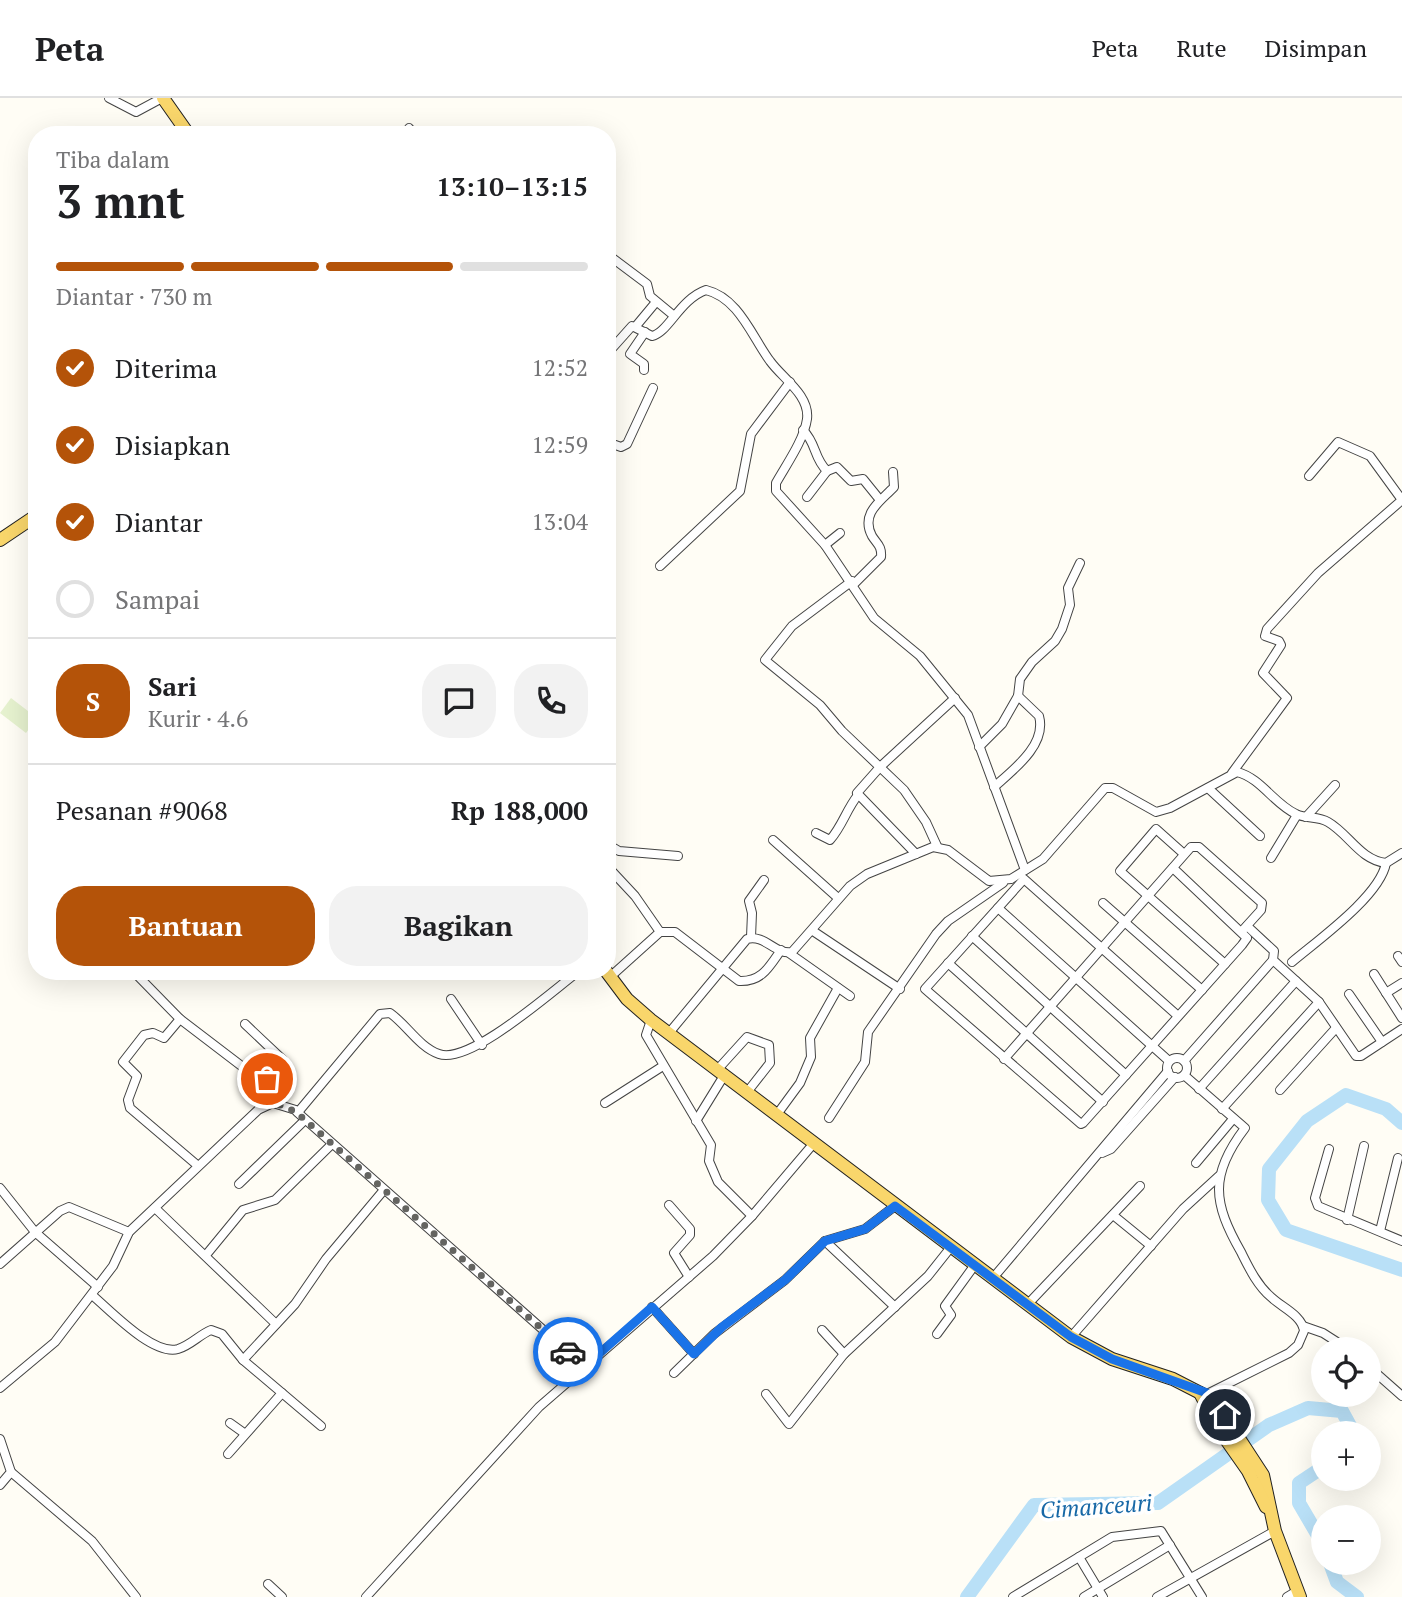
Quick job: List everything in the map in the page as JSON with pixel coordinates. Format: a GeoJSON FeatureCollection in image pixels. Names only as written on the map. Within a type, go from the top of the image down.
{"type":"FeatureCollection","features":[{"type":"Feature","properties":{"kind":"main road"},"geometry":{"type":"LineString","coordinates":[[163,98],[183,126]]}},
{"type":"Feature","properties":{"kind":"main road"},"geometry":{"type":"LineString","coordinates":[[0,540],[28,520]]}},
{"type":"Feature","properties":{"kind":"main road"},"geometry":{"type":"LineString","coordinates":[[613,980],[627,999],[651,1020],[778,1113],[895,1206],[1071,1337],[1112,1359],[1202,1393],[1220,1406],[1225,1428],[1253,1468],[1271,1514],[1295,1595]]}},
{"type":"Feature","properties":{"kind":"street"},"geometry":{"type":"LineString","coordinates":[[109,98],[136,112],[163,98]]}},
{"type":"Feature","properties":{"kind":"street"},"geometry":{"type":"LineString","coordinates":[[616,261],[648,284],[650,296],[673,315]]}},
{"type":"Feature","properties":{"kind":"street"},"geometry":{"type":"LineString","coordinates":[[616,343],[629,327],[636,326],[652,337],[659,335],[673,315],[697,293],[706,290],[713,291],[727,301],[756,336],[772,364],[790,382],[805,406],[807,421],[776,489],[825,545],[874,618],[911,646],[968,715],[1025,870]]}},
{"type":"Feature","properties":{"kind":"street"},"geometry":{"type":"LineString","coordinates":[[636,326],[656,302]]}},
{"type":"Feature","properties":{"kind":"street"},"geometry":{"type":"LineString","coordinates":[[644,370],[644,365],[630,354],[645,332]]}},
{"type":"Feature","properties":{"kind":"street"},"geometry":{"type":"LineString","coordinates":[[660,566],[740,491],[751,434],[790,382]]}},
{"type":"Feature","properties":{"kind":"street"},"geometry":{"type":"LineString","coordinates":[[616,445],[621,447],[627,444],[653,388]]}},
{"type":"Feature","properties":{"kind":"street"},"geometry":{"type":"LineString","coordinates":[[803,430],[814,442],[817,460],[827,471]]}},
{"type":"Feature","properties":{"kind":"street"},"geometry":{"type":"LineString","coordinates":[[829,1118],[865,1062],[868,1032],[942,927],[1052,851],[1105,788],[1114,788],[1156,812],[1170,808],[1231,773],[1287,697],[1263,673],[1281,645],[1279,641],[1265,636],[1266,629],[1318,573],[1401,502],[1370,456],[1338,442],[1309,476]]}},
{"type":"Feature","properties":{"kind":"street"},"geometry":{"type":"LineString","coordinates":[[807,498],[827,471],[837,467],[851,481],[865,480],[880,500]]}},
{"type":"Feature","properties":{"kind":"street"},"geometry":{"type":"LineString","coordinates":[[894,472],[896,485],[871,510],[869,525],[881,546],[881,557],[853,583],[792,626],[765,660],[820,705],[842,731],[909,796],[937,846]]}},
{"type":"Feature","properties":{"kind":"street"},"geometry":{"type":"LineString","coordinates":[[825,545],[840,533]]}},
{"type":"Feature","properties":{"kind":"street"},"geometry":{"type":"LineString","coordinates":[[979,747],[1002,724],[1018,696],[1020,679],[1040,652],[1055,641],[1062,629],[1070,605],[1068,588],[1080,563]]}},
{"type":"Feature","properties":{"kind":"street"},"geometry":{"type":"LineString","coordinates":[[995,787],[1025,758],[1040,731],[1039,716],[1018,696]]}},
{"type":"Feature","properties":{"kind":"street"},"geometry":{"type":"LineString","coordinates":[[816,832],[829,841],[846,819],[846,810],[880,767],[955,698]]}},
{"type":"Feature","properties":{"kind":"street"},"geometry":{"type":"LineString","coordinates":[[1231,773],[1242,774],[1251,779],[1301,816],[1327,821],[1363,853],[1386,863]]}},
{"type":"Feature","properties":{"kind":"street"},"geometry":{"type":"LineString","coordinates":[[1271,858],[1301,816],[1335,785]]}},
{"type":"Feature","properties":{"kind":"street"},"geometry":{"type":"LineString","coordinates":[[1208,788],[1260,836]]}},
{"type":"Feature","properties":{"kind":"street"},"geometry":{"type":"LineString","coordinates":[[858,795],[916,853]]}},
{"type":"Feature","properties":{"kind":"street"},"geometry":{"type":"LineString","coordinates":[[1184,854],[1156,829],[1120,871],[1226,964]]}},
{"type":"Feature","properties":{"kind":"street"},"geometry":{"type":"LineString","coordinates":[[773,840],[811,870],[838,898]]}},
{"type":"Feature","properties":{"kind":"street"},"geometry":{"type":"LineString","coordinates":[[616,968],[660,932],[675,932],[739,981],[758,979],[785,952],[813,931],[838,898],[867,874],[937,846],[948,850],[984,878],[1005,881]]}},
{"type":"Feature","properties":{"kind":"street"},"geometry":{"type":"LineString","coordinates":[[1004,1059],[1076,978],[1102,948],[1125,922],[1148,895],[1173,868],[1184,854],[1191,847],[1199,847],[1262,903],[1261,910],[1245,929],[1245,941],[1226,964],[1083,1123],[1078,1124],[1004,1059],[925,989],[1024,879],[1102,948],[1178,1016]]}},
{"type":"Feature","properties":{"kind":"street"},"geometry":{"type":"LineString","coordinates":[[616,849],[678,856]]}},
{"type":"Feature","properties":{"kind":"street"},"geometry":{"type":"LineString","coordinates":[[1292,962],[1372,889],[1384,872],[1386,863],[1402,853]]}},
{"type":"Feature","properties":{"kind":"street"},"geometry":{"type":"LineString","coordinates":[[1173,868],[1274,951],[1273,960],[1184,1061]]}},
{"type":"Feature","properties":{"kind":"street"},"geometry":{"type":"LineString","coordinates":[[616,875],[635,895],[660,932]]}},
{"type":"Feature","properties":{"kind":"street"},"geometry":{"type":"LineString","coordinates":[[751,937],[752,913],[749,901],[764,880]]}},
{"type":"Feature","properties":{"kind":"street"},"geometry":{"type":"LineString","coordinates":[[1103,903],[1202,990]]}},
{"type":"Feature","properties":{"kind":"street"},"geometry":{"type":"LineString","coordinates":[[998,908],[1170,1061],[1175,1075],[1199,1089],[1245,1128],[1229,1149],[1219,1175],[1219,1204],[1252,1273],[1269,1296],[1303,1326],[1329,1337]]}},
{"type":"Feature","properties":{"kind":"street"},"geometry":{"type":"LineString","coordinates":[[813,931],[900,989]]}},
{"type":"Feature","properties":{"kind":"street"},"geometry":{"type":"LineString","coordinates":[[972,936],[1126,1075]]}},
{"type":"Feature","properties":{"kind":"street"},"geometry":{"type":"LineString","coordinates":[[751,937],[785,952],[849,996]]}},
{"type":"Feature","properties":{"kind":"street"},"geometry":{"type":"LineString","coordinates":[[669,1032],[742,942],[751,937]]}},
{"type":"Feature","properties":{"kind":"street"},"geometry":{"type":"LineString","coordinates":[[1273,960],[1319,1002],[1356,1056],[1402,1029]]}},
{"type":"Feature","properties":{"kind":"street"},"geometry":{"type":"LineString","coordinates":[[948,963],[1102,1102]]}},
{"type":"Feature","properties":{"kind":"street"},"geometry":{"type":"LineString","coordinates":[[1374,974],[1402,1018]]}},
{"type":"Feature","properties":{"kind":"street"},"geometry":{"type":"LineString","coordinates":[[142,980],[180,1019],[226,1052],[278,1104]]}},
{"type":"Feature","properties":{"kind":"street"},"geometry":{"type":"LineString","coordinates":[[296,1112],[383,1012],[396,1017],[420,1041],[441,1055],[457,1055],[482,1045],[567,980]]}},
{"type":"Feature","properties":{"kind":"street"},"geometry":{"type":"LineString","coordinates":[[1199,1089],[1296,981]]}},
{"type":"Feature","properties":{"kind":"street"},"geometry":{"type":"LineString","coordinates":[[1386,993],[1402,983]]}},
{"type":"Feature","properties":{"kind":"street"},"geometry":{"type":"LineString","coordinates":[[778,1113],[800,1083],[811,1057],[810,1038],[838,988]]}},
{"type":"Feature","properties":{"kind":"street"},"geometry":{"type":"LineString","coordinates":[[1349,994],[1382,1042]]}},
{"type":"Feature","properties":{"kind":"street"},"geometry":{"type":"LineString","coordinates":[[451,999],[482,1045]]}},
{"type":"Feature","properties":{"kind":"street"},"geometry":{"type":"LineString","coordinates":[[1222,1109],[1319,1002]]}},
{"type":"Feature","properties":{"kind":"street"},"geometry":{"type":"LineString","coordinates":[[180,1019],[164,1038],[153,1033],[142,1036],[123,1062],[136,1076],[128,1100],[130,1108],[197,1166]]}},
{"type":"Feature","properties":{"kind":"street"},"geometry":{"type":"LineString","coordinates":[[651,1020],[646,1035],[711,1144],[709,1161],[718,1182],[752,1216]]}},
{"type":"Feature","properties":{"kind":"street"},"geometry":{"type":"LineString","coordinates":[[245,1024],[283,1060],[260,1084]]}},
{"type":"Feature","properties":{"kind":"street"},"geometry":{"type":"LineString","coordinates":[[1280,1090],[1336,1028]]}},
{"type":"Feature","properties":{"kind":"street"},"geometry":{"type":"LineString","coordinates":[[696,1121],[721,1071],[747,1037],[769,1045],[770,1062],[748,1091]]}},
{"type":"Feature","properties":{"kind":"street"},"geometry":{"type":"LineString","coordinates":[[993,1278],[1101,1153],[1111,1149],[1175,1075],[1187,1068],[1184,1061],[1178,1058],[1170,1061]]}},
{"type":"Feature","properties":{"kind":"street"},"geometry":{"type":"LineString","coordinates":[[604,1103],[663,1066]]}},
{"type":"Feature","properties":{"kind":"street"},"geometry":{"type":"LineString","coordinates":[[0,1388],[55,1342],[113,1266],[129,1231],[268,1103],[278,1104],[296,1112],[584,1367]]}},
{"type":"Feature","properties":{"kind":"street"},"geometry":{"type":"LineString","coordinates":[[1196,1163],[1233,1119]]}},
{"type":"Feature","properties":{"kind":"street"},"geometry":{"type":"LineString","coordinates":[[239,1184],[305,1120]]}},
{"type":"Feature","properties":{"kind":"street"},"geometry":{"type":"LineString","coordinates":[[366,1597],[511,1434],[689,1277],[752,1216],[814,1143]]}},
{"type":"Feature","properties":{"kind":"street"},"geometry":{"type":"LineString","coordinates":[[206,1255],[243,1210],[275,1200],[331,1145]]}},
{"type":"Feature","properties":{"kind":"street"},"geometry":{"type":"LineString","coordinates":[[1348,1220],[1364,1146]]}},
{"type":"Feature","properties":{"kind":"street"},"geometry":{"type":"LineString","coordinates":[[1329,1149],[1316,1202],[1322,1209],[1402,1241]]}},
{"type":"Feature","properties":{"kind":"street"},"geometry":{"type":"LineString","coordinates":[[1381,1231],[1398,1158]]}},
{"type":"Feature","properties":{"kind":"street"},"geometry":{"type":"LineString","coordinates":[[1071,1337],[1183,1209],[1219,1175]]}},
{"type":"Feature","properties":{"kind":"street"},"geometry":{"type":"LineString","coordinates":[[1027,1306],[1140,1185]]}},
{"type":"Feature","properties":{"kind":"street"},"geometry":{"type":"LineString","coordinates":[[0,1188],[35,1232],[160,1349],[181,1348],[211,1331],[222,1334],[243,1360],[321,1426]]}},
{"type":"Feature","properties":{"kind":"street"},"geometry":{"type":"LineString","coordinates":[[243,1360],[276,1324],[383,1191]]}},
{"type":"Feature","properties":{"kind":"street"},"geometry":{"type":"LineString","coordinates":[[669,1205],[691,1231],[674,1253],[689,1277]]}},
{"type":"Feature","properties":{"kind":"street"},"geometry":{"type":"LineString","coordinates":[[674,1373],[722,1327],[785,1280],[825,1241],[865,1229],[895,1206]]}},
{"type":"Feature","properties":{"kind":"street"},"geometry":{"type":"LineString","coordinates":[[0,1264],[35,1232],[69,1207],[129,1231]]}},
{"type":"Feature","properties":{"kind":"street"},"geometry":{"type":"LineString","coordinates":[[155,1208],[276,1324]]}},
{"type":"Feature","properties":{"kind":"street"},"geometry":{"type":"LineString","coordinates":[[1113,1215],[1151,1247]]}},
{"type":"Feature","properties":{"kind":"street"},"geometry":{"type":"LineString","coordinates":[[825,1241],[895,1307]]}},
{"type":"Feature","properties":{"kind":"street"},"geometry":{"type":"LineString","coordinates":[[766,1394],[789,1424],[844,1354],[928,1276],[951,1247]]}},
{"type":"Feature","properties":{"kind":"street"},"geometry":{"type":"LineString","coordinates":[[937,1334],[951,1315],[945,1306],[974,1266]]}},
{"type":"Feature","properties":{"kind":"street"},"geometry":{"type":"LineString","coordinates":[[652,1307],[694,1354]]}},
{"type":"Feature","properties":{"kind":"street"},"geometry":{"type":"LineString","coordinates":[[1202,1393],[1289,1353],[1301,1339],[1303,1326]]}},
{"type":"Feature","properties":{"kind":"street"},"geometry":{"type":"LineString","coordinates":[[822,1330],[844,1354]]}},
{"type":"Feature","properties":{"kind":"street"},"geometry":{"type":"LineString","coordinates":[[1381,1377],[1402,1396]]}},
{"type":"Feature","properties":{"kind":"street"},"geometry":{"type":"LineString","coordinates":[[228,1454],[282,1393]]}},
{"type":"Feature","properties":{"kind":"street"},"geometry":{"type":"LineString","coordinates":[[230,1423],[244,1433]]}},
{"type":"Feature","properties":{"kind":"street"},"geometry":{"type":"LineString","coordinates":[[0,1439],[10,1472],[85,1535],[132,1588],[136,1597]]}},
{"type":"Feature","properties":{"kind":"street"},"geometry":{"type":"LineString","coordinates":[[0,1485],[10,1472]]}},
{"type":"Feature","properties":{"kind":"street"},"geometry":{"type":"LineString","coordinates":[[1013,1597],[1112,1537],[1161,1531],[1202,1597]]}},
{"type":"Feature","properties":{"kind":"street"},"geometry":{"type":"LineString","coordinates":[[1157,1597],[1275,1531]]}},
{"type":"Feature","properties":{"kind":"street"},"geometry":{"type":"LineString","coordinates":[[1084,1597],[1170,1545]]}},
{"type":"Feature","properties":{"kind":"street"},"geometry":{"type":"LineString","coordinates":[[1079,1557],[1102,1597]]}},
{"type":"Feature","properties":{"kind":"street"},"geometry":{"type":"LineString","coordinates":[[268,1584],[282,1597]]}},
{"type":"Feature","properties":{"kind":"green space"},"geometry":{"type":"Polygon","coordinates":[[[11,698],[28,711],[28,730],[26,733],[0,713],[11,698]]]}},
{"type":"Feature","properties":{"kind":"waterway","name":"Cimanceuri"},"geometry":{"type":"LineString","coordinates":[[1402,1123],[1386,1109],[1346,1095],[1307,1121],[1269,1169],[1268,1200],[1286,1230],[1402,1270]]}},
{"type":"Feature","properties":{"kind":"waterway","name":"Cimanceuri"},"geometry":{"type":"LineString","coordinates":[[967,1597],[1034,1505],[1158,1503],[1269,1425],[1308,1408],[1342,1411],[1347,1421]]}},
{"type":"Feature","properties":{"kind":"waterway","name":"Cimanceuri"},"geometry":{"type":"LineString","coordinates":[[1311,1475],[1299,1483],[1299,1503],[1311,1524]]}},
{"type":"Feature","properties":{"kind":"waterway","name":"Cimanceuri"},"geometry":{"type":"LineString","coordinates":[[1334,1575],[1337,1582],[1357,1597]]}},
{"type":"Feature","properties":{"kind":"way so far"},"geometry":{"type":"LineString","coordinates":[[267,1079],[260,1084],[278,1104],[296,1112],[568,1352]]}},
{"type":"Feature","properties":{"kind":"route"},"geometry":{"type":"LineString","coordinates":[[568,1352],[584,1367],[652,1307],[694,1354],[722,1327],[785,1280],[825,1241],[865,1229],[895,1206],[1071,1337],[1112,1359],[1207,1393],[1225,1415]]}}]}
